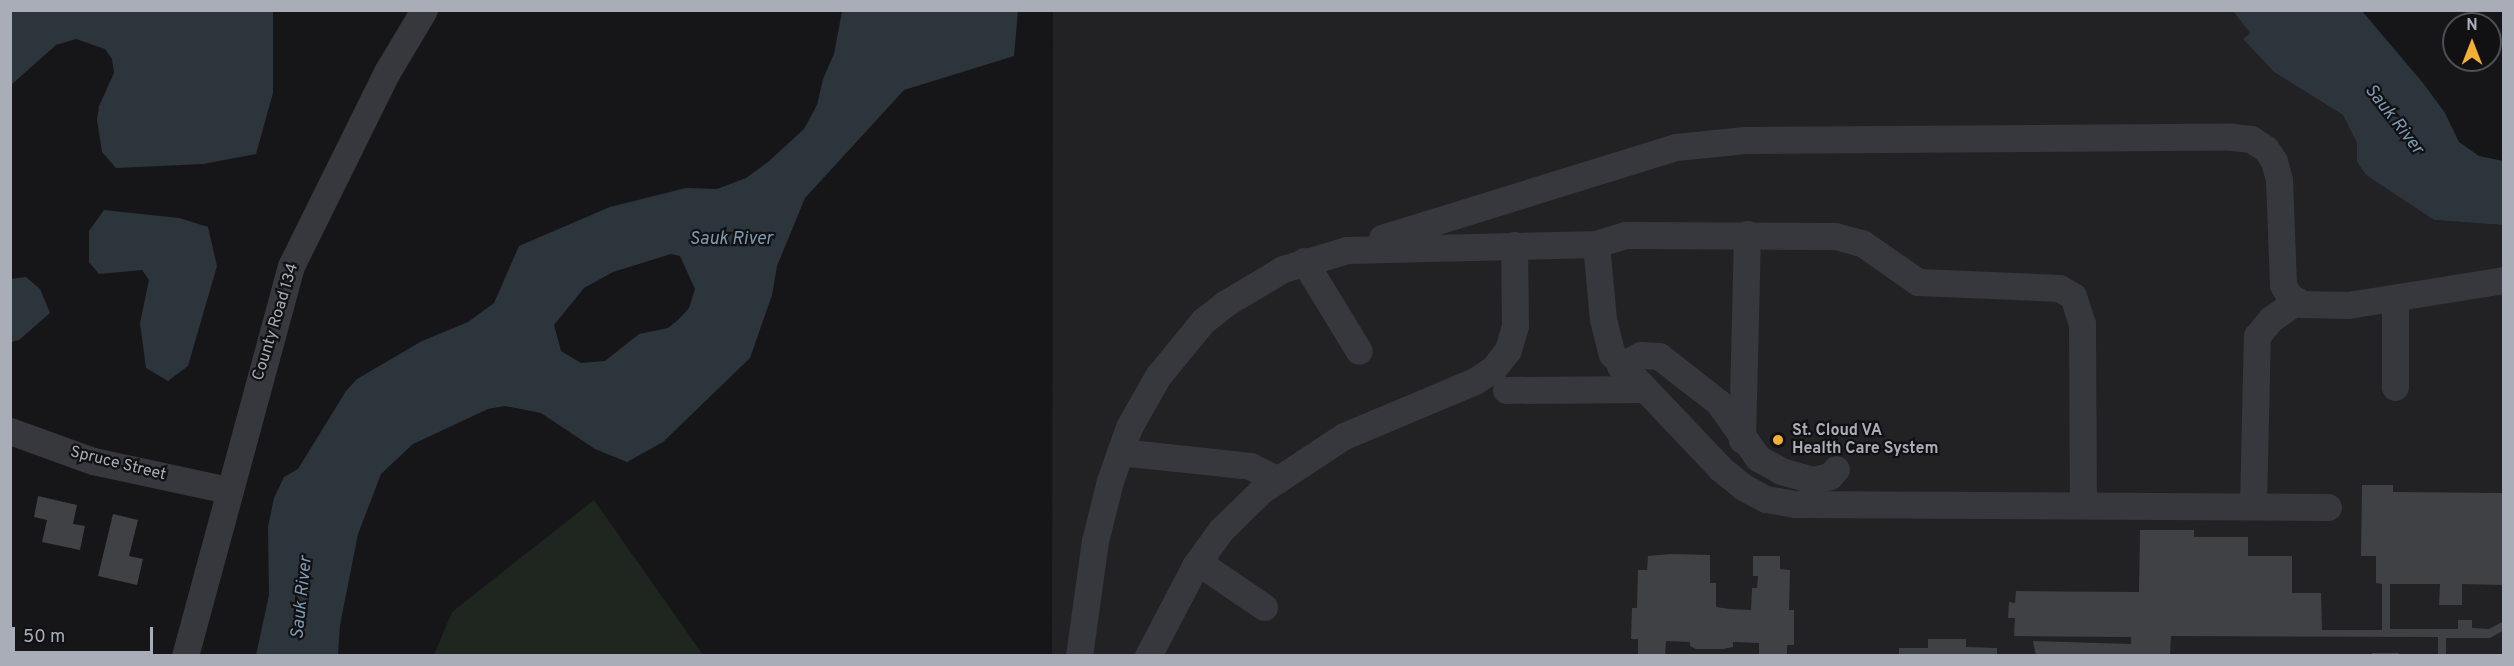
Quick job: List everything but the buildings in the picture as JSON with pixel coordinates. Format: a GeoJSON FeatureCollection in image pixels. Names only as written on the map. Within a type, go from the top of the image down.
{"type":"FeatureCollection","features":[{"type":"Feature","properties":{"kind":"street","name":"County Road 134"},"geometry":{"type":"LineString","coordinates":[[185,656],[228,490],[291,266],[387,72],[424,10]]}},
{"type":"Feature","properties":{"kind":"street"},"geometry":{"type":"LineString","coordinates":[[1079,656],[1095,541],[1120,452],[1138,409],[1158,376],[1203,321],[1252,285],[1304,261],[1347,250],[1676,147],[1745,140],[2232,137],[2251,140],[2266,148],[2274,161],[2279,180],[2283,285],[2297,301],[2321,305],[2395,298],[2504,280]]}},
{"type":"Feature","properties":{"kind":"street"},"geometry":{"type":"LineString","coordinates":[[1743,440],[1747,234]]}},
{"type":"Feature","properties":{"kind":"street"},"geometry":{"type":"LineString","coordinates":[[1347,250],[1596,244],[1625,235],[1834,236],[1862,243],[1918,282],[2059,288],[2073,296],[2082,323],[2083,506]]}},
{"type":"Feature","properties":{"kind":"street"},"geometry":{"type":"LineString","coordinates":[[1596,244],[1606,339],[1620,366],[1721,469],[1743,487],[1766,499],[1795,504],[2328,507]]}},
{"type":"Feature","properties":{"kind":"street"},"geometry":{"type":"LineString","coordinates":[[1148,656],[1198,562],[1221,530],[1278,479],[1344,436],[1475,381],[1493,369],[1508,350],[1515,326],[1514,245]]}},
{"type":"Feature","properties":{"kind":"street"},"geometry":{"type":"LineString","coordinates":[[1304,261],[1359,351]]}},
{"type":"Feature","properties":{"kind":"street"},"geometry":{"type":"LineString","coordinates":[[2395,298],[2395,387]]}},
{"type":"Feature","properties":{"kind":"street"},"geometry":{"type":"LineString","coordinates":[[2253,506],[2257,336],[2271,319],[2297,301]]}},
{"type":"Feature","properties":{"kind":"street"},"geometry":{"type":"LineString","coordinates":[[1620,366],[1650,354],[1673,364],[1718,402],[1758,458],[1798,477],[1822,480],[1836,469]]}},
{"type":"Feature","properties":{"kind":"street"},"geometry":{"type":"LineString","coordinates":[[1506,390],[1645,389]]}},
{"type":"Feature","properties":{"kind":"street","name":"Spruce Street"},"geometry":{"type":"LineString","coordinates":[[10,431],[93,460],[228,490]]}},
{"type":"Feature","properties":{"kind":"street"},"geometry":{"type":"LineString","coordinates":[[1120,452],[1250,466],[1278,479]]}},
{"type":"Feature","properties":{"kind":"street"},"geometry":{"type":"LineString","coordinates":[[1198,562],[1264,607]]}},
{"type":"Feature","properties":{"kind":"shaded area","name":"St. Cloud VA Health Care System"},"geometry":{"type":"Polygon","coordinates":[[[1053,11],[2233,11],[2250,33],[2243,39],[2274,72],[2343,115],[2357,143],[2357,162],[2366,175],[2434,220],[2503,225],[2503,655],[1052,655],[1053,11]]]}},
{"type":"Feature","properties":{"kind":"shaded area"},"geometry":{"type":"Polygon","coordinates":[[[594,500],[703,655],[434,655],[452,612],[594,500]]]}},
{"type":"Feature","properties":{"kind":"water"},"geometry":{"type":"Polygon","coordinates":[[[11,10],[273,11],[273,93],[256,154],[203,164],[116,168],[102,152],[97,120],[99,106],[114,73],[112,59],[105,49],[76,39],[56,45],[11,85],[11,10]]]}},
{"type":"Feature","properties":{"kind":"water","name":"Sauk River"},"geometry":{"type":"Polygon","coordinates":[[[842,11],[1018,11],[1014,56],[904,90],[805,198],[777,266],[772,295],[750,358],[663,442],[627,462],[595,449],[541,413],[505,406],[488,409],[413,444],[381,474],[358,534],[340,625],[338,655],[256,655],[269,595],[268,527],[274,498],[284,477],[298,469],[346,391],[357,379],[422,341],[468,322],[494,303],[519,246],[610,207],[686,188],[717,189],[746,178],[768,162],[804,129],[817,105],[823,79],[834,54],[842,11]],[[671,254],[613,272],[584,288],[554,325],[561,351],[581,363],[605,361],[639,334],[668,328],[689,308],[695,289],[680,256],[671,254]]]}},
{"type":"Feature","properties":{"kind":"water","name":"Sauk River"},"geometry":{"type":"Polygon","coordinates":[[[2233,11],[2362,11],[2423,83],[2445,113],[2459,142],[2479,156],[2503,161],[2503,225],[2434,220],[2366,175],[2357,162],[2357,143],[2343,115],[2274,72],[2243,39],[2250,33],[2233,11]]]}},
{"type":"Feature","properties":{"kind":"water"},"geometry":{"type":"Polygon","coordinates":[[[104,210],[179,218],[208,227],[217,266],[188,366],[168,381],[146,368],[140,323],[149,280],[142,270],[99,274],[89,262],[89,231],[104,210]]]}},
{"type":"Feature","properties":{"kind":"water"},"geometry":{"type":"Polygon","coordinates":[[[26,277],[40,289],[50,313],[19,340],[11,342],[11,279],[26,277]]]}},
{"type":"Feature","properties":{"kind":"place","name":"St. Cloud VA Health Care System"},"geometry":{"type":"Point","coordinates":[1778,440]}}]}
